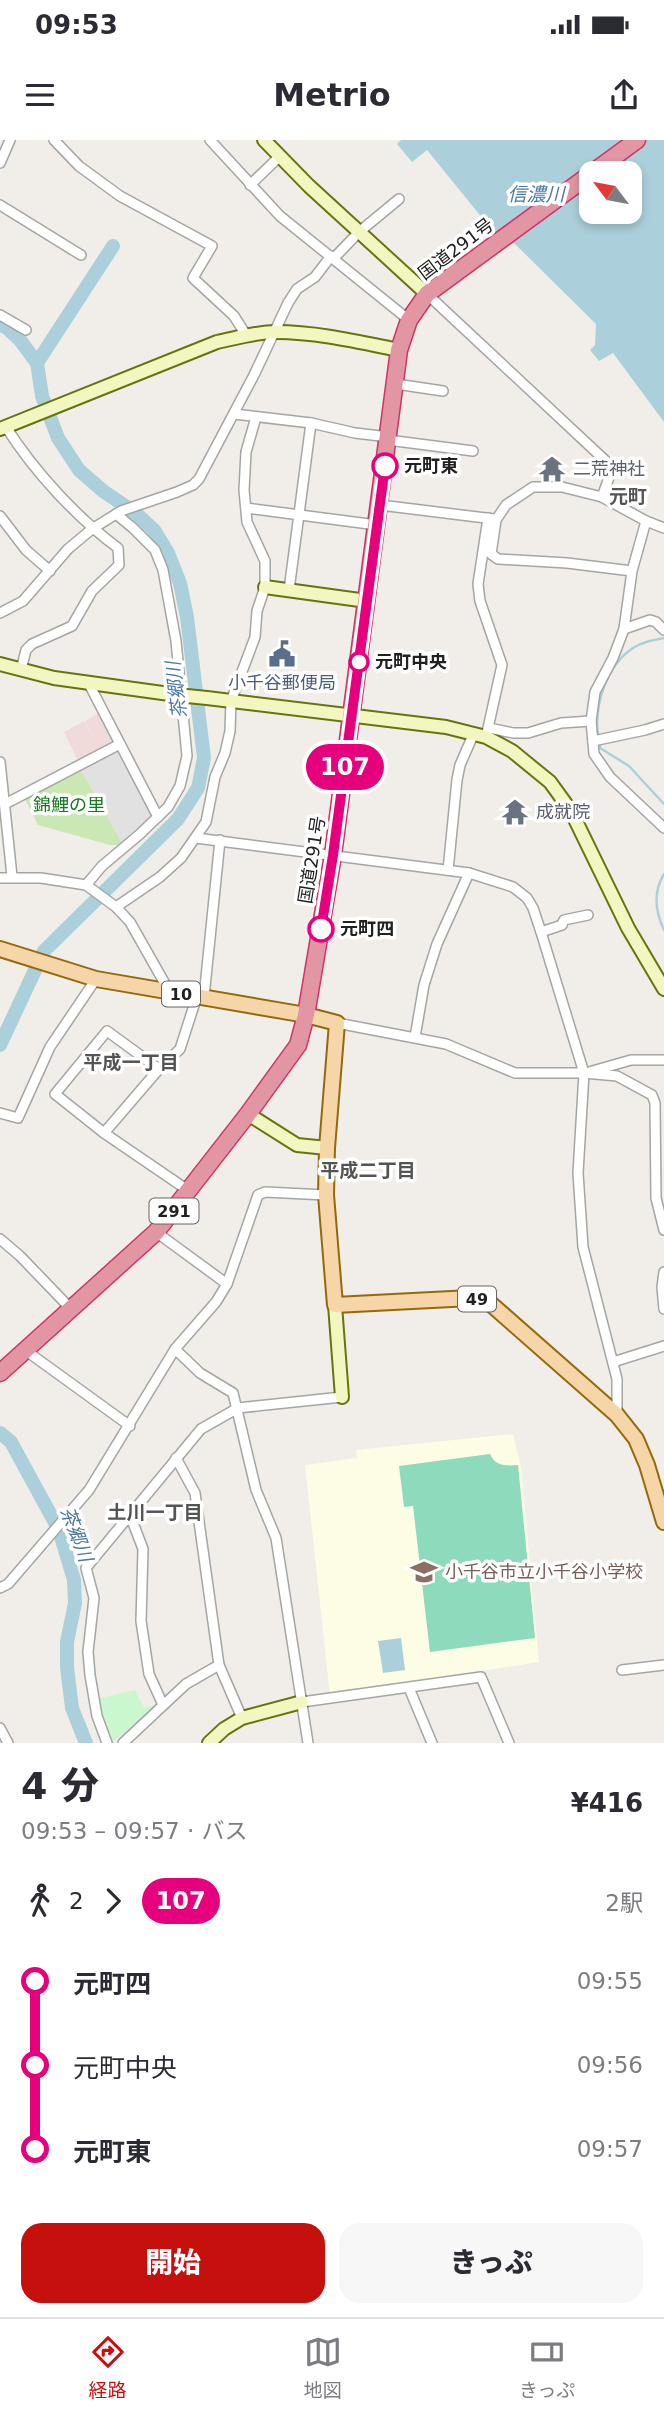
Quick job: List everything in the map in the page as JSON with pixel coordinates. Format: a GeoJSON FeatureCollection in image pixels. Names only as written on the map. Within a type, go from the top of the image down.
{"type":"FeatureCollection","features":[{"type":"Feature","properties":{"kind":"highway","name":"国道291号"},"geometry":{"type":"LineString","coordinates":[[0,1373],[156,1232],[293,1054],[306,1015],[333,855],[400,350],[409,320],[427,294],[637,140]]}},
{"type":"Feature","properties":{"kind":"main road","name":"10"},"geometry":{"type":"LineString","coordinates":[[0,949],[96,979],[306,1015]]}},
{"type":"Feature","properties":{"kind":"main road"},"geometry":{"type":"LineString","coordinates":[[306,1015],[337,1023],[326,1195],[335,1305]]}},
{"type":"Feature","properties":{"kind":"main road","name":"49"},"geometry":{"type":"LineString","coordinates":[[335,1305],[471,1298],[492,1305],[617,1415],[636,1439],[647,1465],[664,1522]]}},
{"type":"Feature","properties":{"kind":"street"},"geometry":{"type":"LineString","coordinates":[[0,163],[10,140]]}},
{"type":"Feature","properties":{"kind":"street"},"geometry":{"type":"LineString","coordinates":[[54,140],[79,166],[120,196],[212,246],[193,278],[234,316],[246,335]]}},
{"type":"Feature","properties":{"kind":"street"},"geometry":{"type":"LineString","coordinates":[[210,140],[250,185],[298,232],[333,257],[388,306],[409,320]]}},
{"type":"Feature","properties":{"kind":"street"},"geometry":{"type":"LineString","coordinates":[[264,140],[279,157],[609,464],[611,472],[602,497]]}},
{"type":"Feature","properties":{"kind":"street"},"geometry":{"type":"LineString","coordinates":[[250,185],[279,157]]}},
{"type":"Feature","properties":{"kind":"street"},"geometry":{"type":"LineString","coordinates":[[0,613],[23,601],[68,549],[92,529],[137,504],[177,492],[193,485],[199,479],[297,289],[315,277],[359,232],[399,199]]}},
{"type":"Feature","properties":{"kind":"street"},"geometry":{"type":"LineString","coordinates":[[0,205],[81,255]]}},
{"type":"Feature","properties":{"kind":"street"},"geometry":{"type":"LineString","coordinates":[[0,315],[26,330]]}},
{"type":"Feature","properties":{"kind":"street"},"geometry":{"type":"LineString","coordinates":[[21,670],[26,650],[32,644],[72,626],[92,591],[119,565],[118,548],[92,529],[22,451],[4,424],[25,419],[217,342],[246,335],[275,332],[340,339],[400,350]]}},
{"type":"Feature","properties":{"kind":"street"},"geometry":{"type":"LineString","coordinates":[[396,384],[443,391]]}},
{"type":"Feature","properties":{"kind":"street"},"geometry":{"type":"LineString","coordinates":[[234,414],[311,423],[355,433],[473,451]]}},
{"type":"Feature","properties":{"kind":"street"},"geometry":{"type":"LineString","coordinates":[[116,907],[160,877],[181,858],[206,822],[215,777],[230,732],[231,701],[255,637],[257,611],[265,587],[265,561],[247,522],[246,508],[244,469],[256,416]]}},
{"type":"Feature","properties":{"kind":"street"},"geometry":{"type":"LineString","coordinates":[[289,590],[311,423]]}},
{"type":"Feature","properties":{"kind":"street"},"geometry":{"type":"LineString","coordinates":[[449,870],[460,765],[483,733],[502,665],[480,601],[478,584],[492,519],[506,505],[533,486],[562,487],[602,497],[664,528]]}},
{"type":"Feature","properties":{"kind":"street"},"geometry":{"type":"LineString","coordinates":[[380,505],[492,519]]}},
{"type":"Feature","properties":{"kind":"street"},"geometry":{"type":"LineString","coordinates":[[246,508],[377,525]]}},
{"type":"Feature","properties":{"kind":"street"},"geometry":{"type":"LineString","coordinates":[[87,887],[102,866],[158,817],[174,798],[185,770],[187,756],[176,641],[160,559],[144,538],[118,513]]}},
{"type":"Feature","properties":{"kind":"street"},"geometry":{"type":"LineString","coordinates":[[0,516],[26,550],[50,571]]}},
{"type":"Feature","properties":{"kind":"street"},"geometry":{"type":"LineString","coordinates":[[492,519],[491,554],[498,559],[567,563],[632,571]]}},
{"type":"Feature","properties":{"kind":"street"},"geometry":{"type":"LineString","coordinates":[[646,521],[632,571],[624,629],[613,658],[594,692],[591,721],[596,740],[594,754],[610,777],[664,828]]}},
{"type":"Feature","properties":{"kind":"street"},"geometry":{"type":"LineString","coordinates":[[265,587],[367,601]]}},
{"type":"Feature","properties":{"kind":"street"},"geometry":{"type":"LineString","coordinates":[[624,629],[650,620],[664,630]]}},
{"type":"Feature","properties":{"kind":"street"},"geometry":{"type":"LineString","coordinates":[[0,664],[89,684],[483,733],[528,733],[561,723],[591,721]]}},
{"type":"Feature","properties":{"kind":"street"},"geometry":{"type":"LineString","coordinates":[[89,684],[158,817]]}},
{"type":"Feature","properties":{"kind":"street"},"geometry":{"type":"LineString","coordinates":[[596,740],[664,724]]}},
{"type":"Feature","properties":{"kind":"street"},"geometry":{"type":"LineString","coordinates":[[483,733],[522,757],[550,782],[571,811],[628,928],[664,989]]}},
{"type":"Feature","properties":{"kind":"street"},"geometry":{"type":"LineString","coordinates":[[5,804],[120,744]]}},
{"type":"Feature","properties":{"kind":"street"},"geometry":{"type":"LineString","coordinates":[[0,762],[12,876]]}},
{"type":"Feature","properties":{"kind":"street"},"geometry":{"type":"LineString","coordinates":[[196,838],[469,873],[513,887],[527,898],[541,932],[584,1073],[578,1173],[583,1247],[617,1379],[617,1415]]}},
{"type":"Feature","properties":{"kind":"street"},"geometry":{"type":"LineString","coordinates":[[104,1133],[159,1069],[180,1049],[200,996],[220,840]]}},
{"type":"Feature","properties":{"kind":"street"},"geometry":{"type":"LineString","coordinates":[[415,1037],[424,985],[437,944],[469,873]]}},
{"type":"Feature","properties":{"kind":"street"},"geometry":{"type":"LineString","coordinates":[[0,878],[12,876],[87,887],[116,907],[139,937],[164,982],[164,992]]}},
{"type":"Feature","properties":{"kind":"street"},"geometry":{"type":"LineString","coordinates":[[541,932],[562,925],[564,920],[589,915]]}},
{"type":"Feature","properties":{"kind":"street"},"geometry":{"type":"LineString","coordinates":[[0,1113],[19,1118],[50,1047],[96,979]]}},
{"type":"Feature","properties":{"kind":"street"},"geometry":{"type":"LineString","coordinates":[[337,1023],[446,1044],[515,1073],[617,1076],[652,1095],[655,1103],[656,1198],[664,1230]]}},
{"type":"Feature","properties":{"kind":"street"},"geometry":{"type":"LineString","coordinates":[[159,1069],[107,1031],[55,1094],[104,1133],[190,1191]]}},
{"type":"Feature","properties":{"kind":"street"},"geometry":{"type":"LineString","coordinates":[[584,1073],[631,1060],[664,1060]]}},
{"type":"Feature","properties":{"kind":"street"},"geometry":{"type":"LineString","coordinates":[[248,1114],[298,1145],[327,1147]]}},
{"type":"Feature","properties":{"kind":"street"},"geometry":{"type":"LineString","coordinates":[[0,1588],[8,1584],[89,1489],[175,1349],[216,1302],[227,1284],[258,1195],[265,1192],[326,1195]]}},
{"type":"Feature","properties":{"kind":"street"},"geometry":{"type":"LineString","coordinates":[[156,1232],[227,1284]]}},
{"type":"Feature","properties":{"kind":"street"},"geometry":{"type":"LineString","coordinates":[[0,1239],[71,1309]]}},
{"type":"Feature","properties":{"kind":"street"},"geometry":{"type":"LineString","coordinates":[[664,1272],[664,1309]]}},
{"type":"Feature","properties":{"kind":"street"},"geometry":{"type":"LineString","coordinates":[[107,1743],[97,1716],[90,1675],[89,1652],[94,1598],[86,1568],[201,1429],[238,1408],[342,1397],[335,1305]]}},
{"type":"Feature","properties":{"kind":"street"},"geometry":{"type":"LineString","coordinates":[[613,1362],[664,1346]]}},
{"type":"Feature","properties":{"kind":"street"},"geometry":{"type":"LineString","coordinates":[[175,1349],[200,1373],[233,1393],[256,1490],[276,1538],[308,1743]]}},
{"type":"Feature","properties":{"kind":"street"},"geometry":{"type":"LineString","coordinates":[[25,1350],[130,1426]]}},
{"type":"Feature","properties":{"kind":"street"},"geometry":{"type":"LineString","coordinates":[[176,1458],[195,1493],[219,1665],[242,1718]]}},
{"type":"Feature","properties":{"kind":"street"},"geometry":{"type":"LineString","coordinates":[[130,1515],[144,1549],[141,1621],[149,1674],[163,1705]]}},
{"type":"Feature","properties":{"kind":"street"},"geometry":{"type":"LineString","coordinates":[[123,1743],[186,1684],[219,1665]]}},
{"type":"Feature","properties":{"kind":"street"},"geometry":{"type":"LineString","coordinates":[[622,1670],[664,1665]]}},
{"type":"Feature","properties":{"kind":"street"},"geometry":{"type":"LineString","coordinates":[[209,1743],[224,1729],[242,1718],[302,1702],[481,1677],[509,1743]]}},
{"type":"Feature","properties":{"kind":"street"},"geometry":{"type":"LineString","coordinates":[[409,1689],[432,1743]]}},
{"type":"Feature","properties":{"kind":"street"},"geometry":{"type":"LineString","coordinates":[[0,1728],[8,1743]]}},
{"type":"Feature","properties":{"kind":"shaded area"},"geometry":{"type":"Polygon","coordinates":[[[101,712],[116,743],[79,763],[64,732],[84,721],[94,738],[85,721],[101,712]]]}},
{"type":"Feature","properties":{"kind":"shaded area"},"geometry":{"type":"Polygon","coordinates":[[[118,751],[153,815],[153,819],[123,845],[80,768],[85,764],[88,767],[118,751]]]}},
{"type":"Feature","properties":{"kind":"shaded area","name":"小千谷市立小千谷小学校"},"geometry":{"type":"Polygon","coordinates":[[[513,1434],[521,1467],[539,1662],[330,1695],[305,1465],[357,1458],[356,1450],[513,1434]]]}},
{"type":"Feature","properties":{"kind":"green space","name":"錦鯉の里"},"geometry":{"type":"Polygon","coordinates":[[[80,768],[123,845],[110,845],[38,825],[24,797],[80,768]]]}},
{"type":"Feature","properties":{"kind":"green space"},"geometry":{"type":"Polygon","coordinates":[[[490,1454],[498,1463],[518,1465],[535,1638],[430,1652],[413,1506],[404,1507],[399,1466],[490,1454]]]}},
{"type":"Feature","properties":{"kind":"green space"},"geometry":{"type":"Polygon","coordinates":[[[135,1690],[144,1708],[159,1704],[111,1743],[97,1699],[135,1690]]]}},
{"type":"Feature","properties":{"kind":"water","name":"信濃川"},"geometry":{"type":"Polygon","coordinates":[[[401,140],[664,140],[664,422],[613,353],[599,361],[590,350],[595,345],[596,324],[516,245],[492,230],[427,150],[412,162],[397,144],[401,140]]]}},
{"type":"Feature","properties":{"kind":"water"},"geometry":{"type":"Polygon","coordinates":[[[401,1638],[405,1670],[383,1673],[378,1641],[401,1638]]]}},
{"type":"Feature","properties":{"kind":"waterway"},"geometry":{"type":"LineString","coordinates":[[37,363],[113,246]]}},
{"type":"Feature","properties":{"kind":"waterway","name":"茶郷川"},"geometry":{"type":"LineString","coordinates":[[0,325],[20,340],[37,363],[42,396],[58,438],[79,470],[103,491],[137,514],[154,530],[168,553],[180,583],[187,617],[204,758],[198,788],[178,819],[44,951],[0,1045]]}},
{"type":"Feature","properties":{"kind":"waterway"},"geometry":{"type":"LineString","coordinates":[[598,736],[600,699],[616,665],[636,646],[664,638]]}},
{"type":"Feature","properties":{"kind":"waterway"},"geometry":{"type":"LineString","coordinates":[[600,742],[600,748],[629,766],[664,804]]}},
{"type":"Feature","properties":{"kind":"waterway"},"geometry":{"type":"LineString","coordinates":[[664,874],[658,888],[657,902],[664,930]]}},
{"type":"Feature","properties":{"kind":"waterway","name":"茶郷川"},"geometry":{"type":"LineString","coordinates":[[0,1433],[11,1442],[59,1530],[74,1580],[75,1603],[67,1642],[67,1667],[72,1708],[86,1743]]}},
{"type":"Feature","properties":{"kind":"bus line","name":"107"},"geometry":{"type":"LineString","coordinates":[[321,929],[385,466]]}},
{"type":"Feature","properties":{"kind":"place","name":"元町東"},"geometry":{"type":"Point","coordinates":[385,466]}},
{"type":"Feature","properties":{"kind":"place","name":"二荒神社"},"geometry":{"type":"Point","coordinates":[552,469]}},
{"type":"Feature","properties":{"kind":"place","name":"小千谷郵便局"},"geometry":{"type":"Point","coordinates":[282,654]}},
{"type":"Feature","properties":{"kind":"place","name":"元町中央"},"geometry":{"type":"Point","coordinates":[359,662]}},
{"type":"Feature","properties":{"kind":"place","name":"成就院"},"geometry":{"type":"Point","coordinates":[515,812]}},
{"type":"Feature","properties":{"kind":"place","name":"元町四"},"geometry":{"type":"Point","coordinates":[321,929]}},
{"type":"Feature","properties":{"kind":"place","name":"小千谷市立小千谷小学校"},"geometry":{"type":"Point","coordinates":[424,1572]}},
{"type":"Feature","properties":{"kind":"district","name":"元町"},"geometry":{"type":"Point","coordinates":[628,496]}},
{"type":"Feature","properties":{"kind":"district","name":"平成一丁目"},"geometry":{"type":"Point","coordinates":[131,1062]}},
{"type":"Feature","properties":{"kind":"district","name":"平成二丁目"},"geometry":{"type":"Point","coordinates":[368,1170]}},
{"type":"Feature","properties":{"kind":"district","name":"土川一丁目"},"geometry":{"type":"Point","coordinates":[155,1512]}}]}
